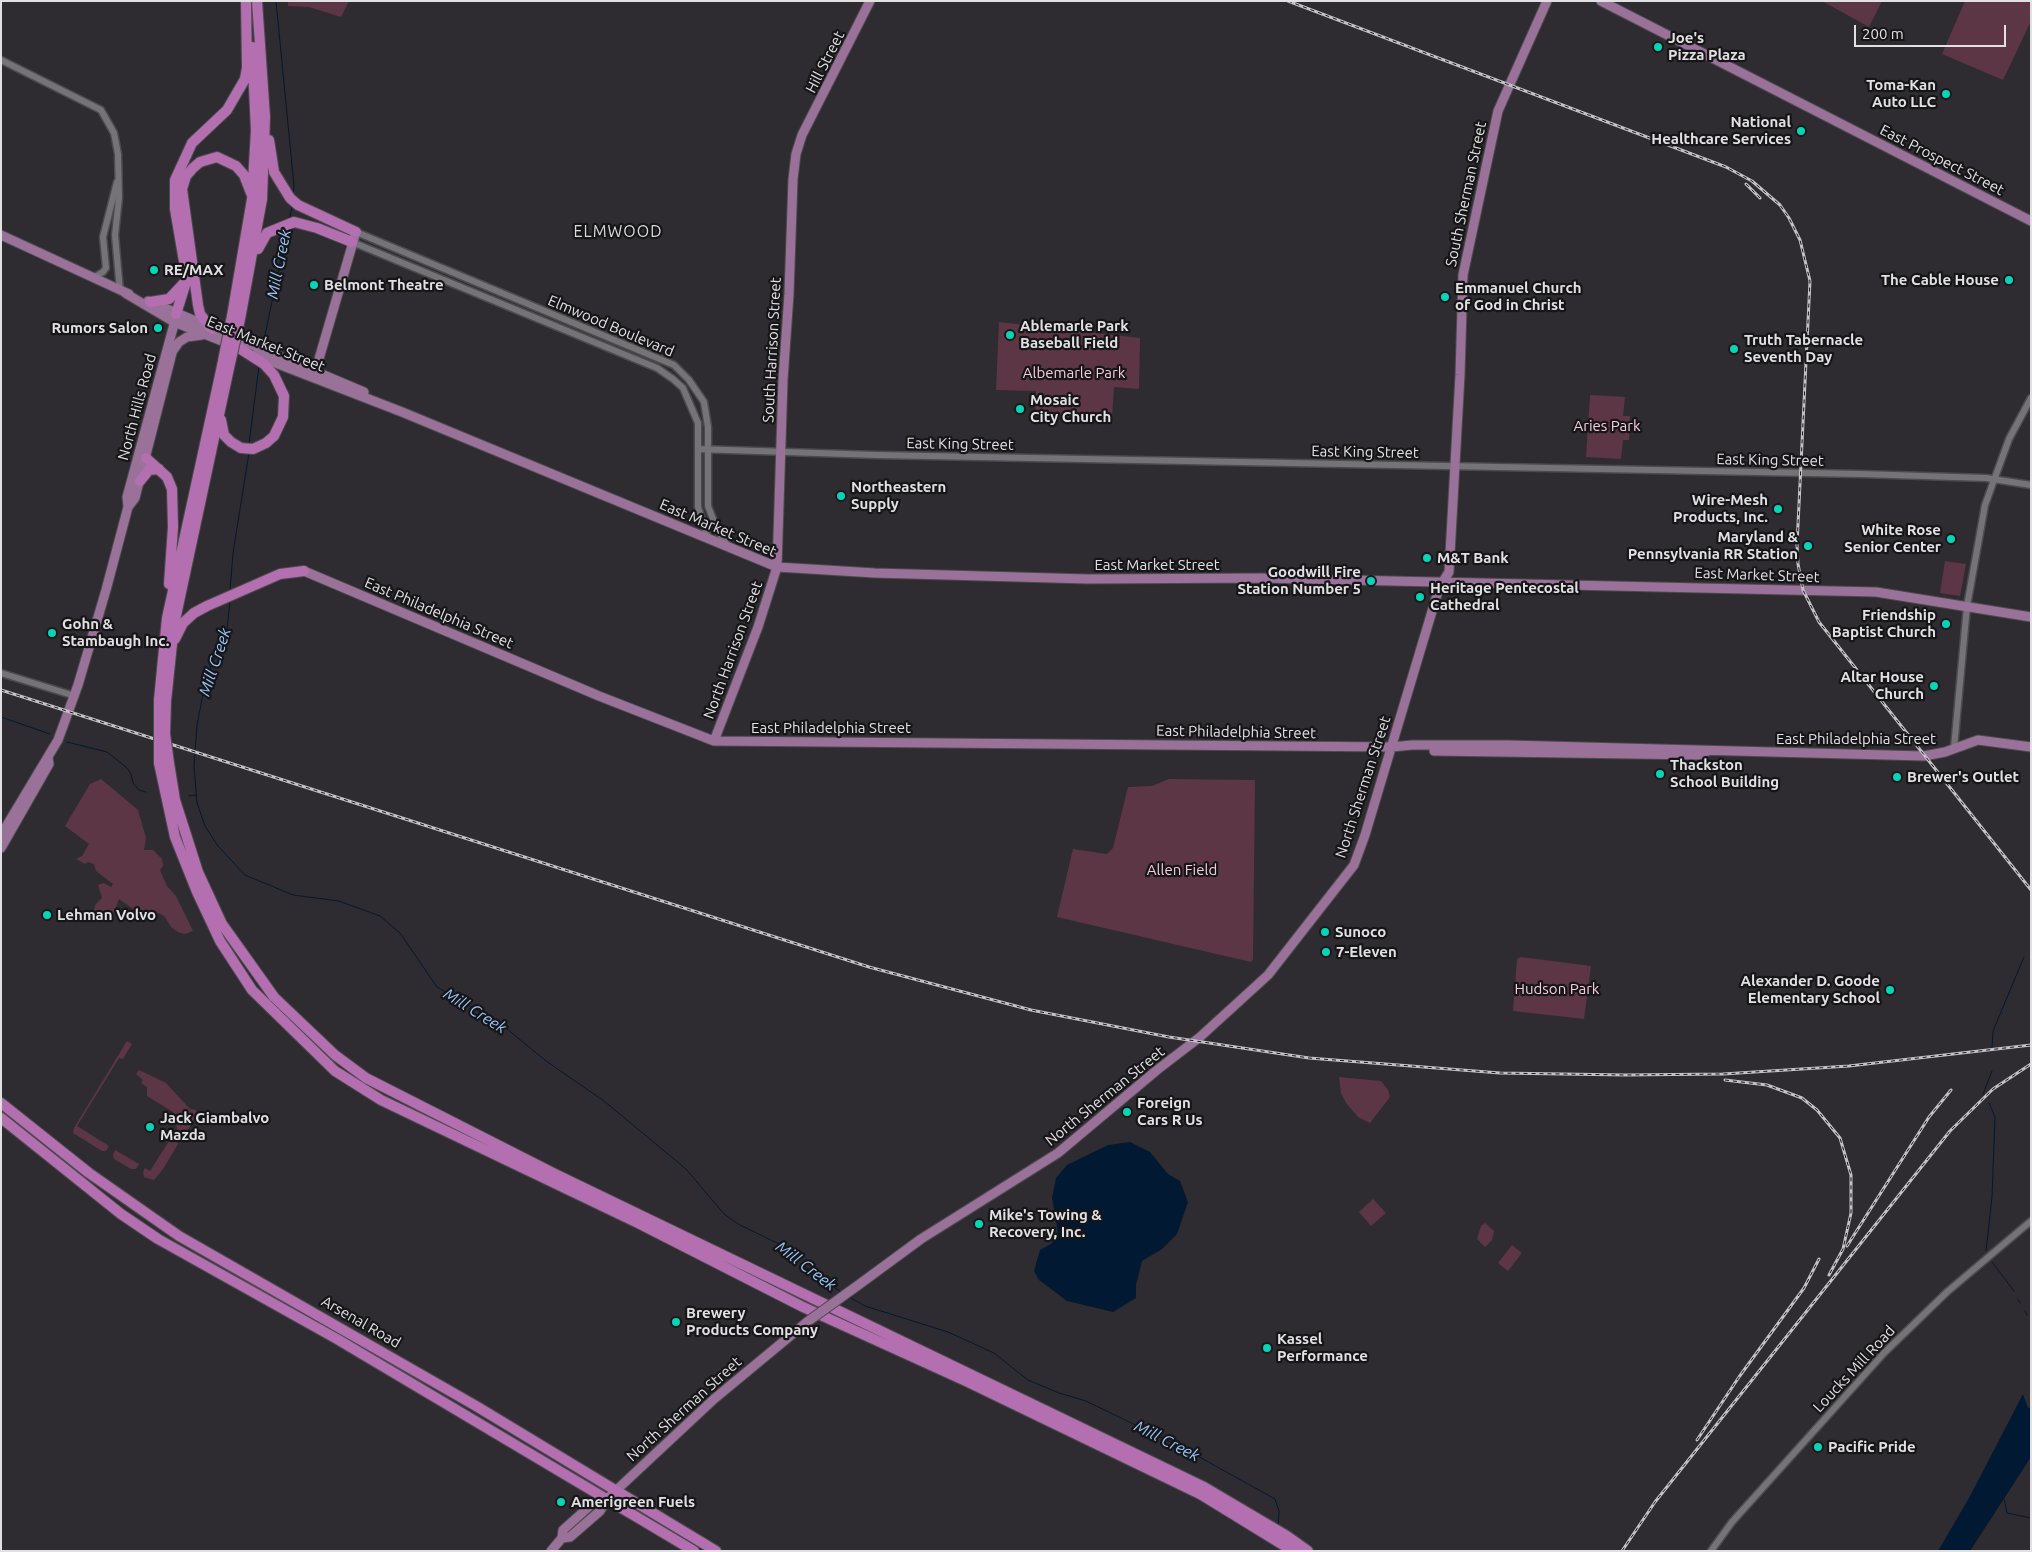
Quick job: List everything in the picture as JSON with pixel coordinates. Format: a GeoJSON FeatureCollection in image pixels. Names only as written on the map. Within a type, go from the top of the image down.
{"type":"FeatureCollection","features":[{"type":"Feature","properties":{"kind":"highway"},"geometry":{"type":"LineString","coordinates":[[167,618],[236,317],[253,197],[256,130],[254,65],[246,1]]}},
{"type":"Feature","properties":{"kind":"highway"},"geometry":{"type":"LineString","coordinates":[[178,319],[186,279],[176,210],[176,180],[192,143],[227,110],[245,78],[247,68],[246,1]]}},
{"type":"Feature","properties":{"kind":"highway"},"geometry":{"type":"LineString","coordinates":[[257,1],[265,104],[274,172],[282,187],[298,205],[354,237]]}},
{"type":"Feature","properties":{"kind":"highway"},"geometry":{"type":"LineString","coordinates":[[249,278],[262,199],[265,104]]}},
{"type":"Feature","properties":{"kind":"highway"},"geometry":{"type":"LineString","coordinates":[[211,333],[200,314],[198,305],[182,189],[186,176],[200,162],[218,157],[236,166],[244,175],[253,197]]}},
{"type":"Feature","properties":{"kind":"highway"},"geometry":{"type":"LineString","coordinates":[[236,317],[260,242],[273,229],[294,222],[354,237]]}},
{"type":"Feature","properties":{"kind":"highway"},"geometry":{"type":"LineString","coordinates":[[150,302],[169,299],[186,279]]}},
{"type":"Feature","properties":{"kind":"highway"},"geometry":{"type":"LineString","coordinates":[[220,409],[224,435],[241,448],[253,449],[261,446],[270,440],[280,428],[284,405],[284,396],[280,384],[266,358],[251,356],[239,348]]}},
{"type":"Feature","properties":{"kind":"highway"},"geometry":{"type":"LineString","coordinates":[[162,700],[174,625],[220,409],[225,367]]}},
{"type":"Feature","properties":{"kind":"highway"},"geometry":{"type":"LineString","coordinates":[[146,458],[170,482],[172,496],[173,527],[162,700],[165,734],[164,763],[195,863],[222,924],[274,997],[336,1056],[366,1078],[555,1174],[1204,1486],[1269,1530],[1308,1551]]}},
{"type":"Feature","properties":{"kind":"highway"},"geometry":{"type":"LineString","coordinates":[[140,481],[150,470],[159,469]]}},
{"type":"Feature","properties":{"kind":"highway"},"geometry":{"type":"LineString","coordinates":[[170,654],[183,624],[194,613],[280,574],[304,571]]}},
{"type":"Feature","properties":{"kind":"highway","name":"Arsenal Road"},"geometry":{"type":"LineString","coordinates":[[1,1103],[89,1173],[179,1236],[468,1401],[716,1551]]}},
{"type":"Feature","properties":{"kind":"highway","name":"Arsenal Road"},"geometry":{"type":"LineString","coordinates":[[1,1118],[121,1214],[158,1239],[337,1339],[608,1498],[694,1551]]}},
{"type":"Feature","properties":{"kind":"highway"},"geometry":{"type":"LineString","coordinates":[[1285,1540],[1293,1551]]}},
{"type":"Feature","properties":{"kind":"main road","name":"Hill Street"},"geometry":{"type":"LineString","coordinates":[[802,135],[870,1]]}},
{"type":"Feature","properties":{"kind":"main road","name":"South Sherman Street"},"geometry":{"type":"LineString","coordinates":[[1444,581],[1449,572],[1465,265],[1498,110],[1547,1]]}},
{"type":"Feature","properties":{"kind":"main road","name":"East Prospect Street"},"geometry":{"type":"LineString","coordinates":[[1601,1],[2031,220]]}},
{"type":"Feature","properties":{"kind":"main road","name":"South Harrison Street"},"geometry":{"type":"LineString","coordinates":[[777,568],[782,452],[782,380],[789,294],[792,186],[802,135]]}},
{"type":"Feature","properties":{"kind":"main road","name":"East Market Street"},"geometry":{"type":"LineString","coordinates":[[1,235],[211,333],[239,348],[370,394],[402,412],[777,568],[1088,579],[1261,578],[1444,581],[1876,592],[2031,617]]}},
{"type":"Feature","properties":{"kind":"main road"},"geometry":{"type":"LineString","coordinates":[[314,375],[354,237]]}},
{"type":"Feature","properties":{"kind":"main road","name":"East Market Street"},"geometry":{"type":"LineString","coordinates":[[122,292],[150,302],[178,319]]}},
{"type":"Feature","properties":{"kind":"main road","name":"North Hills Road"},"geometry":{"type":"LineString","coordinates":[[128,507],[135,498],[140,481],[172,352],[178,319]]}},
{"type":"Feature","properties":{"kind":"main road","name":"North Hills Road"},"geometry":{"type":"LineString","coordinates":[[1,835],[43,761],[48,757],[58,740],[75,696],[128,507],[127,497],[178,319]]}},
{"type":"Feature","properties":{"kind":"main road","name":"East Market Street"},"geometry":{"type":"LineString","coordinates":[[211,333],[251,345],[266,358]]}},
{"type":"Feature","properties":{"kind":"main road"},"geometry":{"type":"LineString","coordinates":[[172,352],[179,342],[188,336],[211,333]]}},
{"type":"Feature","properties":{"kind":"main road","name":"North Harrison Street"},"geometry":{"type":"LineString","coordinates":[[714,741],[758,627],[777,568]]}},
{"type":"Feature","properties":{"kind":"main road","name":"East Philadelphia Street"},"geometry":{"type":"LineString","coordinates":[[304,571],[627,707],[714,741],[1392,747],[1411,751],[1689,755],[1699,755],[1708,751],[1924,756],[1978,740],[2031,747]]}},
{"type":"Feature","properties":{"kind":"main road"},"geometry":{"type":"LineString","coordinates":[[775,578],[782,573],[820,571]]}},
{"type":"Feature","properties":{"kind":"main road","name":"North Sherman Street"},"geometry":{"type":"LineString","coordinates":[[551,1551],[562,1538],[570,1538],[600,1511],[608,1498],[740,1376],[807,1322],[921,1239],[1058,1153],[1156,1070],[1195,1042],[1254,987],[1259,985],[1293,946],[1354,865],[1392,747],[1439,588],[1444,581]]}},
{"type":"Feature","properties":{"kind":"main road","name":"North Hills Road"},"geometry":{"type":"LineString","coordinates":[[1,848],[49,764],[48,757]]}},
{"type":"Feature","properties":{"kind":"street"},"geometry":{"type":"LineString","coordinates":[[1,60],[101,110],[114,133],[119,198],[115,235],[122,292]]}},
{"type":"Feature","properties":{"kind":"street"},"geometry":{"type":"LineString","coordinates":[[93,278],[106,268],[103,237],[118,176]]}},
{"type":"Feature","properties":{"kind":"street","name":"Elmwood Boulevard"},"geometry":{"type":"LineString","coordinates":[[354,237],[657,368],[673,379],[683,388],[692,405],[698,423],[698,507],[708,538]]}},
{"type":"Feature","properties":{"kind":"street","name":"Elmwood Boulevard"},"geometry":{"type":"LineString","coordinates":[[354,237],[674,365],[689,380],[704,402],[709,449],[708,506],[718,532],[730,548]]}},
{"type":"Feature","properties":{"kind":"street"},"geometry":{"type":"LineString","coordinates":[[1954,748],[1967,606],[1985,506],[1993,479],[2016,424],[2031,398]]}},
{"type":"Feature","properties":{"kind":"street","name":"East King Street"},"geometry":{"type":"LineString","coordinates":[[698,449],[1993,479],[2031,485]]}},
{"type":"Feature","properties":{"kind":"street"},"geometry":{"type":"LineString","coordinates":[[1,673],[75,696]]}},
{"type":"Feature","properties":{"kind":"street","name":"Loucks Mill Road"},"geometry":{"type":"LineString","coordinates":[[1711,1551],[1732,1522],[1884,1353],[1947,1292],[2031,1221]]}},
{"type":"Feature","properties":{"kind":"green space"},"geometry":{"type":"Polygon","coordinates":[[[288,1],[349,1],[341,17],[309,7],[288,6],[288,1]]]}},
{"type":"Feature","properties":{"kind":"green space"},"geometry":{"type":"Polygon","coordinates":[[[1822,1],[1882,1],[1869,27],[1822,1]]]}},
{"type":"Feature","properties":{"kind":"green space"},"geometry":{"type":"Polygon","coordinates":[[[1965,1],[2031,1],[2031,21],[2003,80],[1942,54],[1965,1]]]}},
{"type":"Feature","properties":{"kind":"green space","name":"Albemarle Park"},"geometry":{"type":"Polygon","coordinates":[[[999,322],[1140,338],[1139,389],[1114,387],[1112,418],[1035,416],[1036,391],[996,390],[999,322]]]}},
{"type":"Feature","properties":{"kind":"green space","name":"Aries Park"},"geometry":{"type":"Polygon","coordinates":[[[1590,395],[1625,397],[1623,416],[1630,416],[1629,440],[1623,440],[1621,459],[1586,457],[1590,395]]]}},
{"type":"Feature","properties":{"kind":"green space"},"geometry":{"type":"Polygon","coordinates":[[[1945,561],[1966,564],[1960,596],[1940,593],[1945,561]]]}},
{"type":"Feature","properties":{"kind":"green space"},"geometry":{"type":"Polygon","coordinates":[[[101,779],[138,810],[146,838],[144,850],[153,850],[162,859],[163,866],[160,870],[162,875],[167,886],[176,896],[193,931],[185,934],[178,932],[159,913],[152,916],[143,916],[119,899],[113,915],[101,914],[93,917],[95,905],[102,898],[98,885],[104,883],[111,887],[113,884],[96,871],[94,864],[88,862],[85,864],[76,859],[82,856],[89,844],[65,826],[90,784],[101,779]]]}},
{"type":"Feature","properties":{"kind":"green space","name":"Allen Field"},"geometry":{"type":"Polygon","coordinates":[[[1169,779],[1255,780],[1253,959],[1251,962],[1057,917],[1073,849],[1107,854],[1113,848],[1128,787],[1152,786],[1169,779]]]}},
{"type":"Feature","properties":{"kind":"green space","name":"Hudson Park"},"geometry":{"type":"Polygon","coordinates":[[[1521,957],[1591,966],[1584,1019],[1513,1011],[1517,959],[1521,957]]]}},
{"type":"Feature","properties":{"kind":"green space"},"geometry":{"type":"Polygon","coordinates":[[[127,1041],[132,1044],[123,1059],[119,1058],[77,1126],[109,1146],[106,1151],[102,1151],[73,1133],[74,1128],[127,1041]]]}},
{"type":"Feature","properties":{"kind":"green space"},"geometry":{"type":"Polygon","coordinates":[[[139,1070],[166,1083],[190,1109],[196,1110],[197,1116],[185,1134],[177,1132],[176,1117],[173,1112],[147,1096],[147,1087],[141,1083],[143,1080],[136,1074],[139,1070]]]}},
{"type":"Feature","properties":{"kind":"green space"},"geometry":{"type":"Polygon","coordinates":[[[1339,1077],[1381,1081],[1388,1090],[1390,1097],[1370,1123],[1358,1117],[1346,1103],[1341,1093],[1339,1077]]]}},
{"type":"Feature","properties":{"kind":"green space"},"geometry":{"type":"Polygon","coordinates":[[[171,1138],[177,1140],[178,1144],[163,1169],[154,1180],[144,1177],[143,1172],[145,1168],[150,1171],[171,1138]]]}},
{"type":"Feature","properties":{"kind":"green space"},"geometry":{"type":"Polygon","coordinates":[[[115,1150],[139,1164],[136,1169],[131,1169],[114,1159],[115,1150]]]}},
{"type":"Feature","properties":{"kind":"green space"},"geometry":{"type":"Polygon","coordinates":[[[1373,1199],[1386,1213],[1371,1226],[1359,1212],[1373,1199]]]}},
{"type":"Feature","properties":{"kind":"green space"},"geometry":{"type":"Polygon","coordinates":[[[1485,1223],[1494,1231],[1492,1240],[1485,1247],[1477,1239],[1481,1226],[1485,1223]]]}},
{"type":"Feature","properties":{"kind":"green space"},"geometry":{"type":"Polygon","coordinates":[[[1512,1245],[1522,1253],[1508,1271],[1498,1263],[1512,1245]]]}},
{"type":"Feature","properties":{"kind":"water"},"geometry":{"type":"Polygon","coordinates":[[[1130,1142],[1150,1152],[1168,1174],[1180,1181],[1188,1202],[1177,1234],[1162,1249],[1142,1261],[1136,1285],[1136,1298],[1113,1312],[1067,1301],[1039,1280],[1034,1271],[1040,1250],[1051,1244],[1058,1233],[1052,1198],[1056,1178],[1067,1165],[1108,1145],[1130,1142]]]}},
{"type":"Feature","properties":{"kind":"water"},"geometry":{"type":"Polygon","coordinates":[[[2023,1394],[2028,1408],[2031,1407],[2031,1457],[1970,1551],[1938,1551],[1969,1498],[2023,1394]]]}},
{"type":"Feature","properties":{"kind":"waterway","name":"Mill Creek"},"geometry":{"type":"LineString","coordinates":[[276,1],[294,186],[293,195]]}},
{"type":"Feature","properties":{"kind":"waterway","name":"Mill Creek"},"geometry":{"type":"LineString","coordinates":[[289,220],[292,207]]}},
{"type":"Feature","properties":{"kind":"waterway","name":"Mill Creek"},"geometry":{"type":"LineString","coordinates":[[263,345],[287,229]]}},
{"type":"Feature","properties":{"kind":"waterway","name":"Mill Creek"},"geometry":{"type":"LineString","coordinates":[[249,444],[259,366]]}},
{"type":"Feature","properties":{"kind":"waterway","name":"Mill Creek"},"geometry":{"type":"LineString","coordinates":[[230,590],[233,553],[249,453]]}},
{"type":"Feature","properties":{"kind":"waterway","name":"Mill Creek"},"geometry":{"type":"LineString","coordinates":[[230,601],[227,629],[206,678],[197,725],[194,766],[197,803],[205,826],[218,846],[245,875],[293,895],[339,901],[380,916],[400,933],[437,987],[501,1024],[546,1061],[604,1101],[686,1169],[724,1214],[738,1224],[781,1245],[800,1263],[841,1292]]}},
{"type":"Feature","properties":{"kind":"waterway"},"geometry":{"type":"LineString","coordinates":[[1,717],[50,734]]}},
{"type":"Feature","properties":{"kind":"waterway"},"geometry":{"type":"LineString","coordinates":[[67,742],[107,752],[126,767],[131,774],[133,783],[139,790],[146,792]]}},
{"type":"Feature","properties":{"kind":"waterway","name":"Mill Creek"},"geometry":{"type":"LineString","coordinates":[[189,796],[196,795]]}},
{"type":"Feature","properties":{"kind":"waterway"},"geometry":{"type":"LineString","coordinates":[[1992,1047],[1993,1031],[2024,957]]}},
{"type":"Feature","properties":{"kind":"waterway"},"geometry":{"type":"LineString","coordinates":[[1983,1094],[1992,1071]]}},
{"type":"Feature","properties":{"kind":"waterway"},"geometry":{"type":"LineString","coordinates":[[1986,1251],[1992,1197],[1995,1117],[1989,1103]]}},
{"type":"Feature","properties":{"kind":"waterway"},"geometry":{"type":"LineString","coordinates":[[1992,1262],[2014,1291]]}},
{"type":"Feature","properties":{"kind":"waterway","name":"Mill Creek"},"geometry":{"type":"LineString","coordinates":[[849,1297],[865,1306],[948,1332],[994,1353],[1028,1380],[1059,1393],[1086,1401],[1185,1449],[1275,1499],[1279,1511],[1278,1525]]}},
{"type":"Feature","properties":{"kind":"waterway"},"geometry":{"type":"LineString","coordinates":[[2018,1299],[2020,1303]]}},
{"type":"Feature","properties":{"kind":"waterway"},"geometry":{"type":"LineString","coordinates":[[2025,1311],[2027,1315]]}},
{"type":"Feature","properties":{"kind":"waterway"},"geometry":{"type":"LineString","coordinates":[[2004,1499],[2007,1513],[2031,1518]]}},
{"type":"Feature","properties":{"kind":"railway"},"geometry":{"type":"LineString","coordinates":[[1288,1],[1726,167],[1752,181],[1780,205],[1800,240],[1810,281],[1797,545],[1798,564],[1803,590],[1819,622],[2031,890]]}},
{"type":"Feature","properties":{"kind":"railway"},"geometry":{"type":"LineString","coordinates":[[1746,184],[1760,198]]}},
{"type":"Feature","properties":{"kind":"railway"},"geometry":{"type":"LineString","coordinates":[[1,690],[869,967],[1031,1010],[1169,1037],[1309,1058],[1500,1073],[1625,1075],[1723,1074],[1849,1066],[2031,1045]]}},
{"type":"Feature","properties":{"kind":"railway"},"geometry":{"type":"LineString","coordinates":[[1622,1551],[1655,1502],[1950,1131],[1993,1089],[2031,1064]]}},
{"type":"Feature","properties":{"kind":"railway"},"geometry":{"type":"LineString","coordinates":[[1725,1080],[1767,1085],[1802,1098],[1817,1110],[1840,1138],[1851,1175],[1851,1213],[1843,1249],[1829,1275]]}},
{"type":"Feature","properties":{"kind":"railway"},"geometry":{"type":"LineString","coordinates":[[1847,1246],[1929,1117],[1951,1090]]}},
{"type":"Feature","properties":{"kind":"railway"},"geometry":{"type":"LineString","coordinates":[[1697,1440],[1739,1377],[1804,1288],[1819,1259]]}},
{"type":"Feature","properties":{"kind":"place","name":"Joe's Pizza Plaza"},"geometry":{"type":"Point","coordinates":[1658,47]}},
{"type":"Feature","properties":{"kind":"place","name":"Toma-Kan Auto LLC"},"geometry":{"type":"Point","coordinates":[1946,94]}},
{"type":"Feature","properties":{"kind":"place","name":"National Healthcare Services"},"geometry":{"type":"Point","coordinates":[1801,131]}},
{"type":"Feature","properties":{"kind":"place","name":"RE/MAX"},"geometry":{"type":"Point","coordinates":[154,270]}},
{"type":"Feature","properties":{"kind":"place","name":"The Cable House"},"geometry":{"type":"Point","coordinates":[2009,280]}},
{"type":"Feature","properties":{"kind":"place","name":"Belmont Theatre"},"geometry":{"type":"Point","coordinates":[314,285]}},
{"type":"Feature","properties":{"kind":"place","name":"Emmanuel Church of God in Christ"},"geometry":{"type":"Point","coordinates":[1445,297]}},
{"type":"Feature","properties":{"kind":"place","name":"Rumors Salon"},"geometry":{"type":"Point","coordinates":[158,328]}},
{"type":"Feature","properties":{"kind":"place","name":"Ablemarle Park Baseball Field"},"geometry":{"type":"Point","coordinates":[1010,335]}},
{"type":"Feature","properties":{"kind":"place","name":"Truth Tabernacle Seventh Day"},"geometry":{"type":"Point","coordinates":[1734,349]}},
{"type":"Feature","properties":{"kind":"place","name":"Mosaic City Church"},"geometry":{"type":"Point","coordinates":[1020,409]}},
{"type":"Feature","properties":{"kind":"place","name":"Northeastern Supply"},"geometry":{"type":"Point","coordinates":[841,496]}},
{"type":"Feature","properties":{"kind":"place","name":"Wire-Mesh Products, Inc."},"geometry":{"type":"Point","coordinates":[1778,509]}},
{"type":"Feature","properties":{"kind":"place","name":"White Rose Senior Center"},"geometry":{"type":"Point","coordinates":[1951,539]}},
{"type":"Feature","properties":{"kind":"place","name":"Maryland & Pennsylvania RR Station"},"geometry":{"type":"Point","coordinates":[1808,546]}},
{"type":"Feature","properties":{"kind":"place","name":"M&T Bank"},"geometry":{"type":"Point","coordinates":[1427,558]}},
{"type":"Feature","properties":{"kind":"place","name":"Goodwill Fire Station Number 5"},"geometry":{"type":"Point","coordinates":[1371,581]}},
{"type":"Feature","properties":{"kind":"place","name":"Heritage Pentecostal Cathedral"},"geometry":{"type":"Point","coordinates":[1420,597]}},
{"type":"Feature","properties":{"kind":"place","name":"Friendship Baptist Church"},"geometry":{"type":"Point","coordinates":[1946,624]}},
{"type":"Feature","properties":{"kind":"place","name":"Gohn & Stambaugh Inc."},"geometry":{"type":"Point","coordinates":[52,633]}},
{"type":"Feature","properties":{"kind":"place","name":"Altar House Church"},"geometry":{"type":"Point","coordinates":[1934,686]}},
{"type":"Feature","properties":{"kind":"place","name":"Thackston School Building"},"geometry":{"type":"Point","coordinates":[1660,774]}},
{"type":"Feature","properties":{"kind":"place","name":"Brewer's Outlet"},"geometry":{"type":"Point","coordinates":[1897,777]}},
{"type":"Feature","properties":{"kind":"place","name":"Lehman Volvo"},"geometry":{"type":"Point","coordinates":[47,915]}},
{"type":"Feature","properties":{"kind":"place","name":"Sunoco"},"geometry":{"type":"Point","coordinates":[1325,932]}},
{"type":"Feature","properties":{"kind":"place","name":"7-Eleven"},"geometry":{"type":"Point","coordinates":[1326,952]}},
{"type":"Feature","properties":{"kind":"place","name":"Alexander D. Goode Elementary School"},"geometry":{"type":"Point","coordinates":[1890,990]}},
{"type":"Feature","properties":{"kind":"place","name":"Foreign Cars R Us"},"geometry":{"type":"Point","coordinates":[1127,1112]}},
{"type":"Feature","properties":{"kind":"place","name":"Jack Giambalvo Mazda"},"geometry":{"type":"Point","coordinates":[150,1127]}},
{"type":"Feature","properties":{"kind":"place","name":"Mike's Towing & Recovery, Inc."},"geometry":{"type":"Point","coordinates":[979,1224]}},
{"type":"Feature","properties":{"kind":"place","name":"Brewery Products Company"},"geometry":{"type":"Point","coordinates":[676,1322]}},
{"type":"Feature","properties":{"kind":"place","name":"Kassel Performance"},"geometry":{"type":"Point","coordinates":[1267,1348]}},
{"type":"Feature","properties":{"kind":"place","name":"Pacific Pride"},"geometry":{"type":"Point","coordinates":[1818,1447]}},
{"type":"Feature","properties":{"kind":"place","name":"Amerigreen Fuels"},"geometry":{"type":"Point","coordinates":[561,1502]}},
{"type":"Feature","properties":{"kind":"district","name":"ELMWOOD"},"geometry":{"type":"Point","coordinates":[618,232]}}]}
